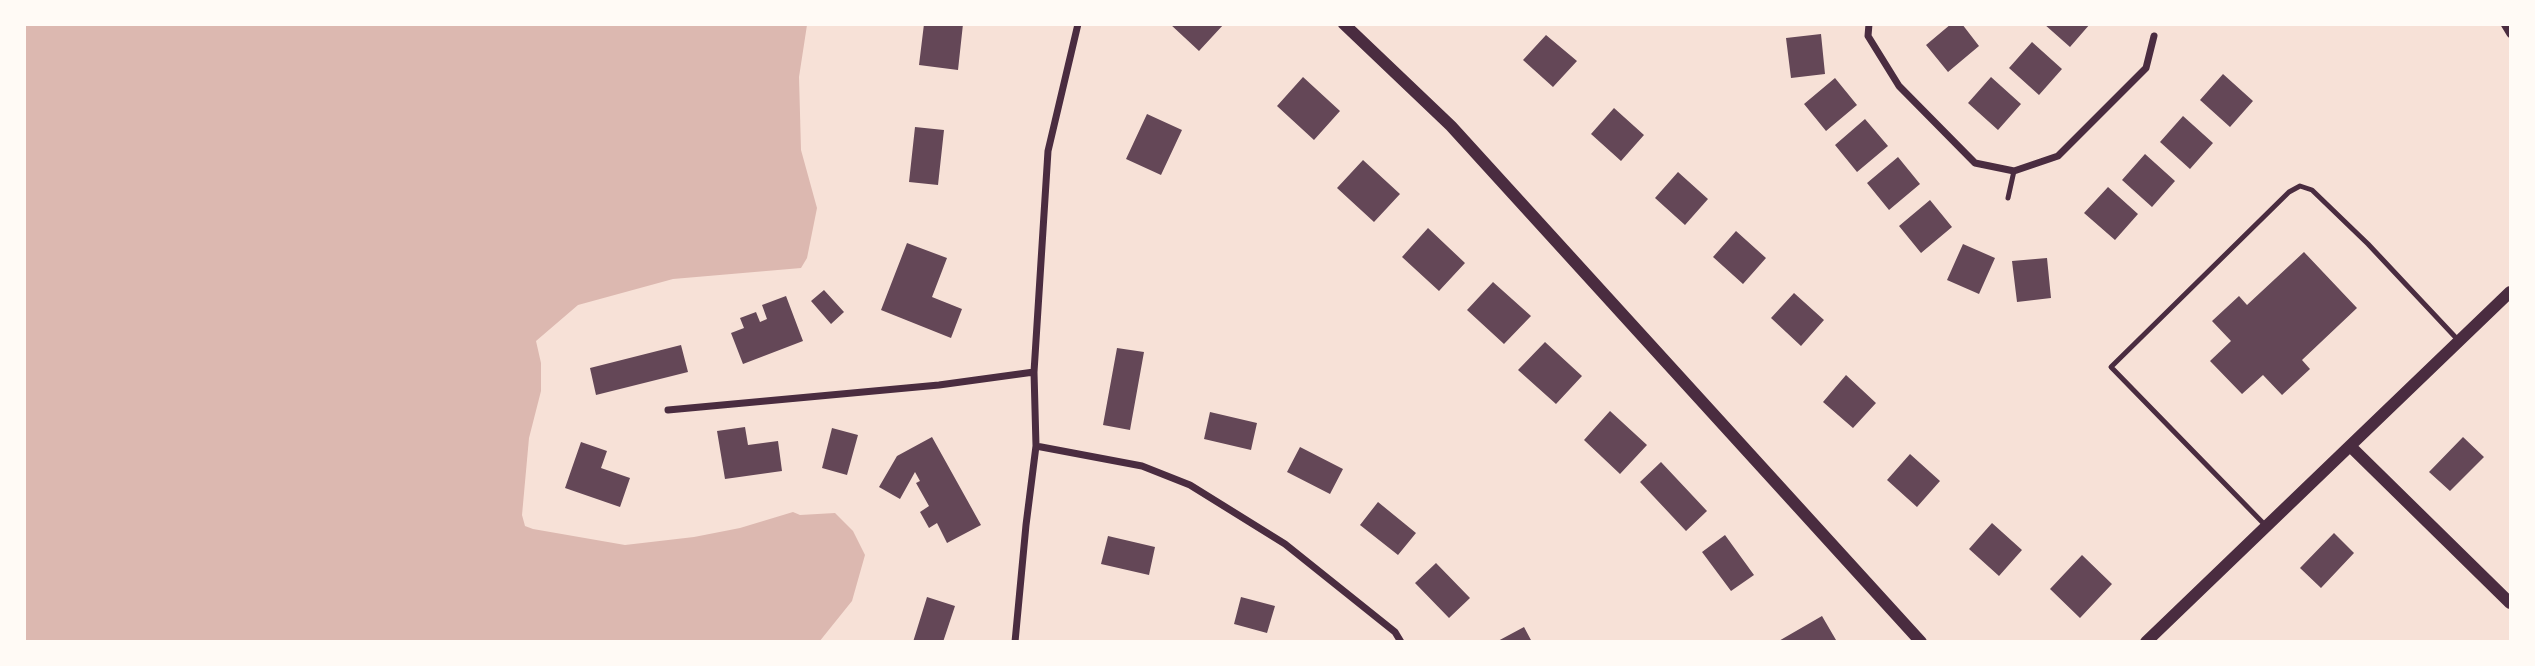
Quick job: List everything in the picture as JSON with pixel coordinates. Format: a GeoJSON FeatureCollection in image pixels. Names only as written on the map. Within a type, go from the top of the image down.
{"type":"FeatureCollection","features":[{"type":"Feature","properties":{"kind":"street"},"geometry":{"type":"LineString","coordinates":[[1015,642],[1036,446],[1034,372],[1048,150],[1078,24]]}},
{"type":"Feature","properties":{"kind":"street"},"geometry":{"type":"LineString","coordinates":[[1344,24],[1451,126],[1921,642]]}},
{"type":"Feature","properties":{"kind":"street"},"geometry":{"type":"LineString","coordinates":[[1869,24],[1868,36],[1899,86],[1975,163],[2014,171],[2058,156],[2146,68],[2154,36]]}},
{"type":"Feature","properties":{"kind":"street"},"geometry":{"type":"LineString","coordinates":[[2504,24],[2511,34]]}},
{"type":"Feature","properties":{"kind":"street"},"geometry":{"type":"LineString","coordinates":[[2146,642],[2511,292]]}},
{"type":"Feature","properties":{"kind":"street"},"geometry":{"type":"LineString","coordinates":[[668,410],[939,385],[1034,372]]}},
{"type":"Feature","properties":{"kind":"street"},"geometry":{"type":"LineString","coordinates":[[1036,446],[1142,466],[1190,485],[1285,544],[1395,632],[1401,642]]}},
{"type":"Feature","properties":{"kind":"street"},"geometry":{"type":"LineString","coordinates":[[2350,446],[2511,603]]}},
{"type":"Feature","properties":{"kind":"lane"},"geometry":{"type":"LineString","coordinates":[[2008,198],[2014,171]]}},
{"type":"Feature","properties":{"kind":"lane"},"geometry":{"type":"LineString","coordinates":[[2266,526],[2111,367],[2289,192],[2300,186],[2312,190],[2368,244],[2459,341]]}},
{"type":"Feature","properties":{"kind":"shaded area"},"geometry":{"type":"Polygon","coordinates":[[[24,25],[807,25],[799,77],[801,150],[817,208],[807,258],[801,268],[673,279],[578,305],[536,341],[541,363],[541,391],[529,438],[522,515],[525,526],[533,529],[625,545],[694,537],[740,528],[793,512],[800,515],[835,513],[853,531],[865,555],[852,601],[819,642],[25,641],[24,25]]]}},
{"type":"Feature","properties":{"kind":"building"},"geometry":{"type":"Polygon","coordinates":[[[924,24],[963,24],[958,70],[919,65],[924,24]]]}},
{"type":"Feature","properties":{"kind":"building"},"geometry":{"type":"Polygon","coordinates":[[[1170,24],[1224,24],[1199,51],[1170,24]]]}},
{"type":"Feature","properties":{"kind":"building"},"geometry":{"type":"Polygon","coordinates":[[[1951,24],[1962,24],[1979,46],[1948,72],[1926,45],[1951,24]]]}},
{"type":"Feature","properties":{"kind":"building"},"geometry":{"type":"Polygon","coordinates":[[[2044,24],[2090,24],[2070,47],[2044,24]]]}},
{"type":"Feature","properties":{"kind":"building"},"geometry":{"type":"Polygon","coordinates":[[[1821,34],[1825,74],[1791,78],[1786,38],[1821,34]]]}},
{"type":"Feature","properties":{"kind":"building"},"geometry":{"type":"Polygon","coordinates":[[[1546,35],[1577,61],[1553,87],[1523,60],[1546,35]]]}},
{"type":"Feature","properties":{"kind":"building"},"geometry":{"type":"Polygon","coordinates":[[[2032,42],[2062,69],[2039,95],[2009,68],[2032,42]]]}},
{"type":"Feature","properties":{"kind":"building"},"geometry":{"type":"Polygon","coordinates":[[[2223,74],[2253,101],[2230,127],[2200,100],[2223,74]]]}},
{"type":"Feature","properties":{"kind":"building"},"geometry":{"type":"Polygon","coordinates":[[[1303,77],[1340,111],[1314,140],[1277,106],[1303,77]]]}},
{"type":"Feature","properties":{"kind":"building"},"geometry":{"type":"Polygon","coordinates":[[[1991,77],[2021,104],[1998,130],[1968,103],[1991,77]]]}},
{"type":"Feature","properties":{"kind":"building"},"geometry":{"type":"Polygon","coordinates":[[[1835,78],[1857,105],[1826,131],[1804,104],[1835,78]]]}},
{"type":"Feature","properties":{"kind":"building"},"geometry":{"type":"Polygon","coordinates":[[[1614,108],[1644,135],[1621,161],[1591,134],[1614,108]]]}},
{"type":"Feature","properties":{"kind":"building"},"geometry":{"type":"Polygon","coordinates":[[[1147,114],[1182,130],[1161,175],[1126,159],[1147,114]]]}},
{"type":"Feature","properties":{"kind":"building"},"geometry":{"type":"Polygon","coordinates":[[[2183,116],[2213,143],[2190,169],[2160,142],[2183,116]]]}},
{"type":"Feature","properties":{"kind":"building"},"geometry":{"type":"Polygon","coordinates":[[[1865,119],[1888,146],[1857,172],[1835,145],[1865,119]]]}},
{"type":"Feature","properties":{"kind":"building"},"geometry":{"type":"Polygon","coordinates":[[[915,127],[944,130],[938,185],[909,182],[915,127]]]}},
{"type":"Feature","properties":{"kind":"building"},"geometry":{"type":"Polygon","coordinates":[[[2145,154],[2175,181],[2152,207],[2122,180],[2145,154]]]}},
{"type":"Feature","properties":{"kind":"building"},"geometry":{"type":"Polygon","coordinates":[[[1898,157],[1920,184],[1889,210],[1867,183],[1898,157]]]}},
{"type":"Feature","properties":{"kind":"building"},"geometry":{"type":"Polygon","coordinates":[[[1363,160],[1400,194],[1374,222],[1337,188],[1363,160]]]}},
{"type":"Feature","properties":{"kind":"building"},"geometry":{"type":"Polygon","coordinates":[[[1678,172],[1708,199],[1685,225],[1655,198],[1678,172]]]}},
{"type":"Feature","properties":{"kind":"building"},"geometry":{"type":"Polygon","coordinates":[[[2108,187],[2138,214],[2115,240],[2084,213],[2108,187]]]}},
{"type":"Feature","properties":{"kind":"building"},"geometry":{"type":"Polygon","coordinates":[[[1930,200],[1952,227],[1921,253],[1899,226],[1930,200]]]}},
{"type":"Feature","properties":{"kind":"building"},"geometry":{"type":"Polygon","coordinates":[[[1428,228],[1465,263],[1439,291],[1402,257],[1428,228]]]}},
{"type":"Feature","properties":{"kind":"building"},"geometry":{"type":"Polygon","coordinates":[[[1736,231],[1766,258],[1743,284],[1713,257],[1736,231]]]}},
{"type":"Feature","properties":{"kind":"building"},"geometry":{"type":"Polygon","coordinates":[[[907,243],[947,258],[932,297],[962,309],[951,338],[881,310],[907,243]]]}},
{"type":"Feature","properties":{"kind":"building"},"geometry":{"type":"Polygon","coordinates":[[[1963,244],[1995,258],[1979,294],[1947,280],[1963,244]]]}},
{"type":"Feature","properties":{"kind":"building"},"geometry":{"type":"Polygon","coordinates":[[[2304,252],[2357,308],[2302,360],[2310,369],[2282,395],[2263,375],[2242,394],[2210,361],[2231,341],[2212,321],[2239,296],[2247,305],[2304,252]]]}},
{"type":"Feature","properties":{"kind":"building"},"geometry":{"type":"Polygon","coordinates":[[[2047,258],[2051,298],[2017,302],[2012,261],[2047,258]]]}},
{"type":"Feature","properties":{"kind":"building"},"geometry":{"type":"Polygon","coordinates":[[[1493,282],[1531,316],[1504,344],[1467,310],[1493,282]]]}},
{"type":"Feature","properties":{"kind":"building"},"geometry":{"type":"Polygon","coordinates":[[[824,290],[844,312],[831,324],[811,301],[824,290]]]}},
{"type":"Feature","properties":{"kind":"building"},"geometry":{"type":"Polygon","coordinates":[[[1794,293],[1824,320],[1801,346],[1771,318],[1794,293]]]}},
{"type":"Feature","properties":{"kind":"building"},"geometry":{"type":"Polygon","coordinates":[[[786,296],[803,341],[743,364],[731,333],[744,328],[740,318],[756,312],[760,322],[767,319],[762,305],[786,296]]]}},
{"type":"Feature","properties":{"kind":"building"},"geometry":{"type":"Polygon","coordinates":[[[1545,342],[1582,376],[1556,404],[1518,370],[1545,342]]]}},
{"type":"Feature","properties":{"kind":"building"},"geometry":{"type":"Polygon","coordinates":[[[681,345],[688,372],[596,395],[590,368],[681,345]]]}},
{"type":"Feature","properties":{"kind":"building"},"geometry":{"type":"Polygon","coordinates":[[[1117,348],[1144,352],[1130,430],[1103,425],[1117,348]]]}},
{"type":"Feature","properties":{"kind":"building"},"geometry":{"type":"Polygon","coordinates":[[[1846,375],[1876,403],[1853,428],[1823,402],[1846,375]]]}},
{"type":"Feature","properties":{"kind":"building"},"geometry":{"type":"Polygon","coordinates":[[[1610,411],[1647,445],[1620,474],[1584,440],[1610,411]]]}},
{"type":"Feature","properties":{"kind":"building"},"geometry":{"type":"Polygon","coordinates":[[[1210,412],[1257,423],[1251,450],[1204,439],[1210,412]]]}},
{"type":"Feature","properties":{"kind":"building"},"geometry":{"type":"Polygon","coordinates":[[[745,427],[748,445],[778,441],[782,471],[725,479],[717,431],[745,427]]]}},
{"type":"Feature","properties":{"kind":"building"},"geometry":{"type":"Polygon","coordinates":[[[832,428],[858,435],[847,475],[822,468],[832,428]]]}},
{"type":"Feature","properties":{"kind":"building"},"geometry":{"type":"Polygon","coordinates":[[[932,437],[981,525],[947,543],[937,523],[929,528],[920,512],[929,506],[916,483],[920,481],[915,472],[900,499],[879,487],[897,456],[932,437]]]}},
{"type":"Feature","properties":{"kind":"building"},"geometry":{"type":"Polygon","coordinates":[[[2463,437],[2484,457],[2450,491],[2429,472],[2463,437]]]}},
{"type":"Feature","properties":{"kind":"building"},"geometry":{"type":"Polygon","coordinates":[[[581,442],[607,451],[601,468],[630,478],[620,507],[565,488],[581,442]]]}},
{"type":"Feature","properties":{"kind":"building"},"geometry":{"type":"Polygon","coordinates":[[[1300,447],[1343,469],[1330,494],[1287,472],[1300,447]]]}},
{"type":"Feature","properties":{"kind":"building"},"geometry":{"type":"Polygon","coordinates":[[[1910,454],[1940,481],[1917,507],[1887,480],[1910,454]]]}},
{"type":"Feature","properties":{"kind":"building"},"geometry":{"type":"Polygon","coordinates":[[[1661,462],[1707,511],[1686,531],[1640,482],[1661,462]]]}},
{"type":"Feature","properties":{"kind":"building"},"geometry":{"type":"Polygon","coordinates":[[[1378,502],[1416,533],[1398,555],[1360,525],[1378,502]]]}},
{"type":"Feature","properties":{"kind":"building"},"geometry":{"type":"Polygon","coordinates":[[[1992,523],[2022,550],[1999,576],[1969,549],[1992,523]]]}},
{"type":"Feature","properties":{"kind":"building"},"geometry":{"type":"Polygon","coordinates":[[[2334,533],[2354,553],[2321,588],[2300,568],[2334,533]]]}},
{"type":"Feature","properties":{"kind":"building"},"geometry":{"type":"Polygon","coordinates":[[[1725,535],[1754,575],[1731,591],[1702,552],[1725,535]]]}},
{"type":"Feature","properties":{"kind":"building"},"geometry":{"type":"Polygon","coordinates":[[[1108,536],[1155,547],[1149,575],[1101,564],[1108,536]]]}},
{"type":"Feature","properties":{"kind":"building"},"geometry":{"type":"Polygon","coordinates":[[[2082,555],[2112,584],[2080,618],[2050,589],[2082,555]]]}},
{"type":"Feature","properties":{"kind":"building"},"geometry":{"type":"Polygon","coordinates":[[[1436,563],[1470,598],[1449,618],[1415,583],[1436,563]]]}},
{"type":"Feature","properties":{"kind":"building"},"geometry":{"type":"Polygon","coordinates":[[[927,597],[955,606],[943,642],[913,642],[927,597]]]}},
{"type":"Feature","properties":{"kind":"building"},"geometry":{"type":"Polygon","coordinates":[[[1241,597],[1275,606],[1267,633],[1234,624],[1241,597]]]}},
{"type":"Feature","properties":{"kind":"building"},"geometry":{"type":"Polygon","coordinates":[[[1822,616],[1836,640],[1834,642],[1777,642],[1822,616]]]}},
{"type":"Feature","properties":{"kind":"building"},"geometry":{"type":"Polygon","coordinates":[[[1524,627],[1532,642],[1496,642],[1524,627]]]}}]}
